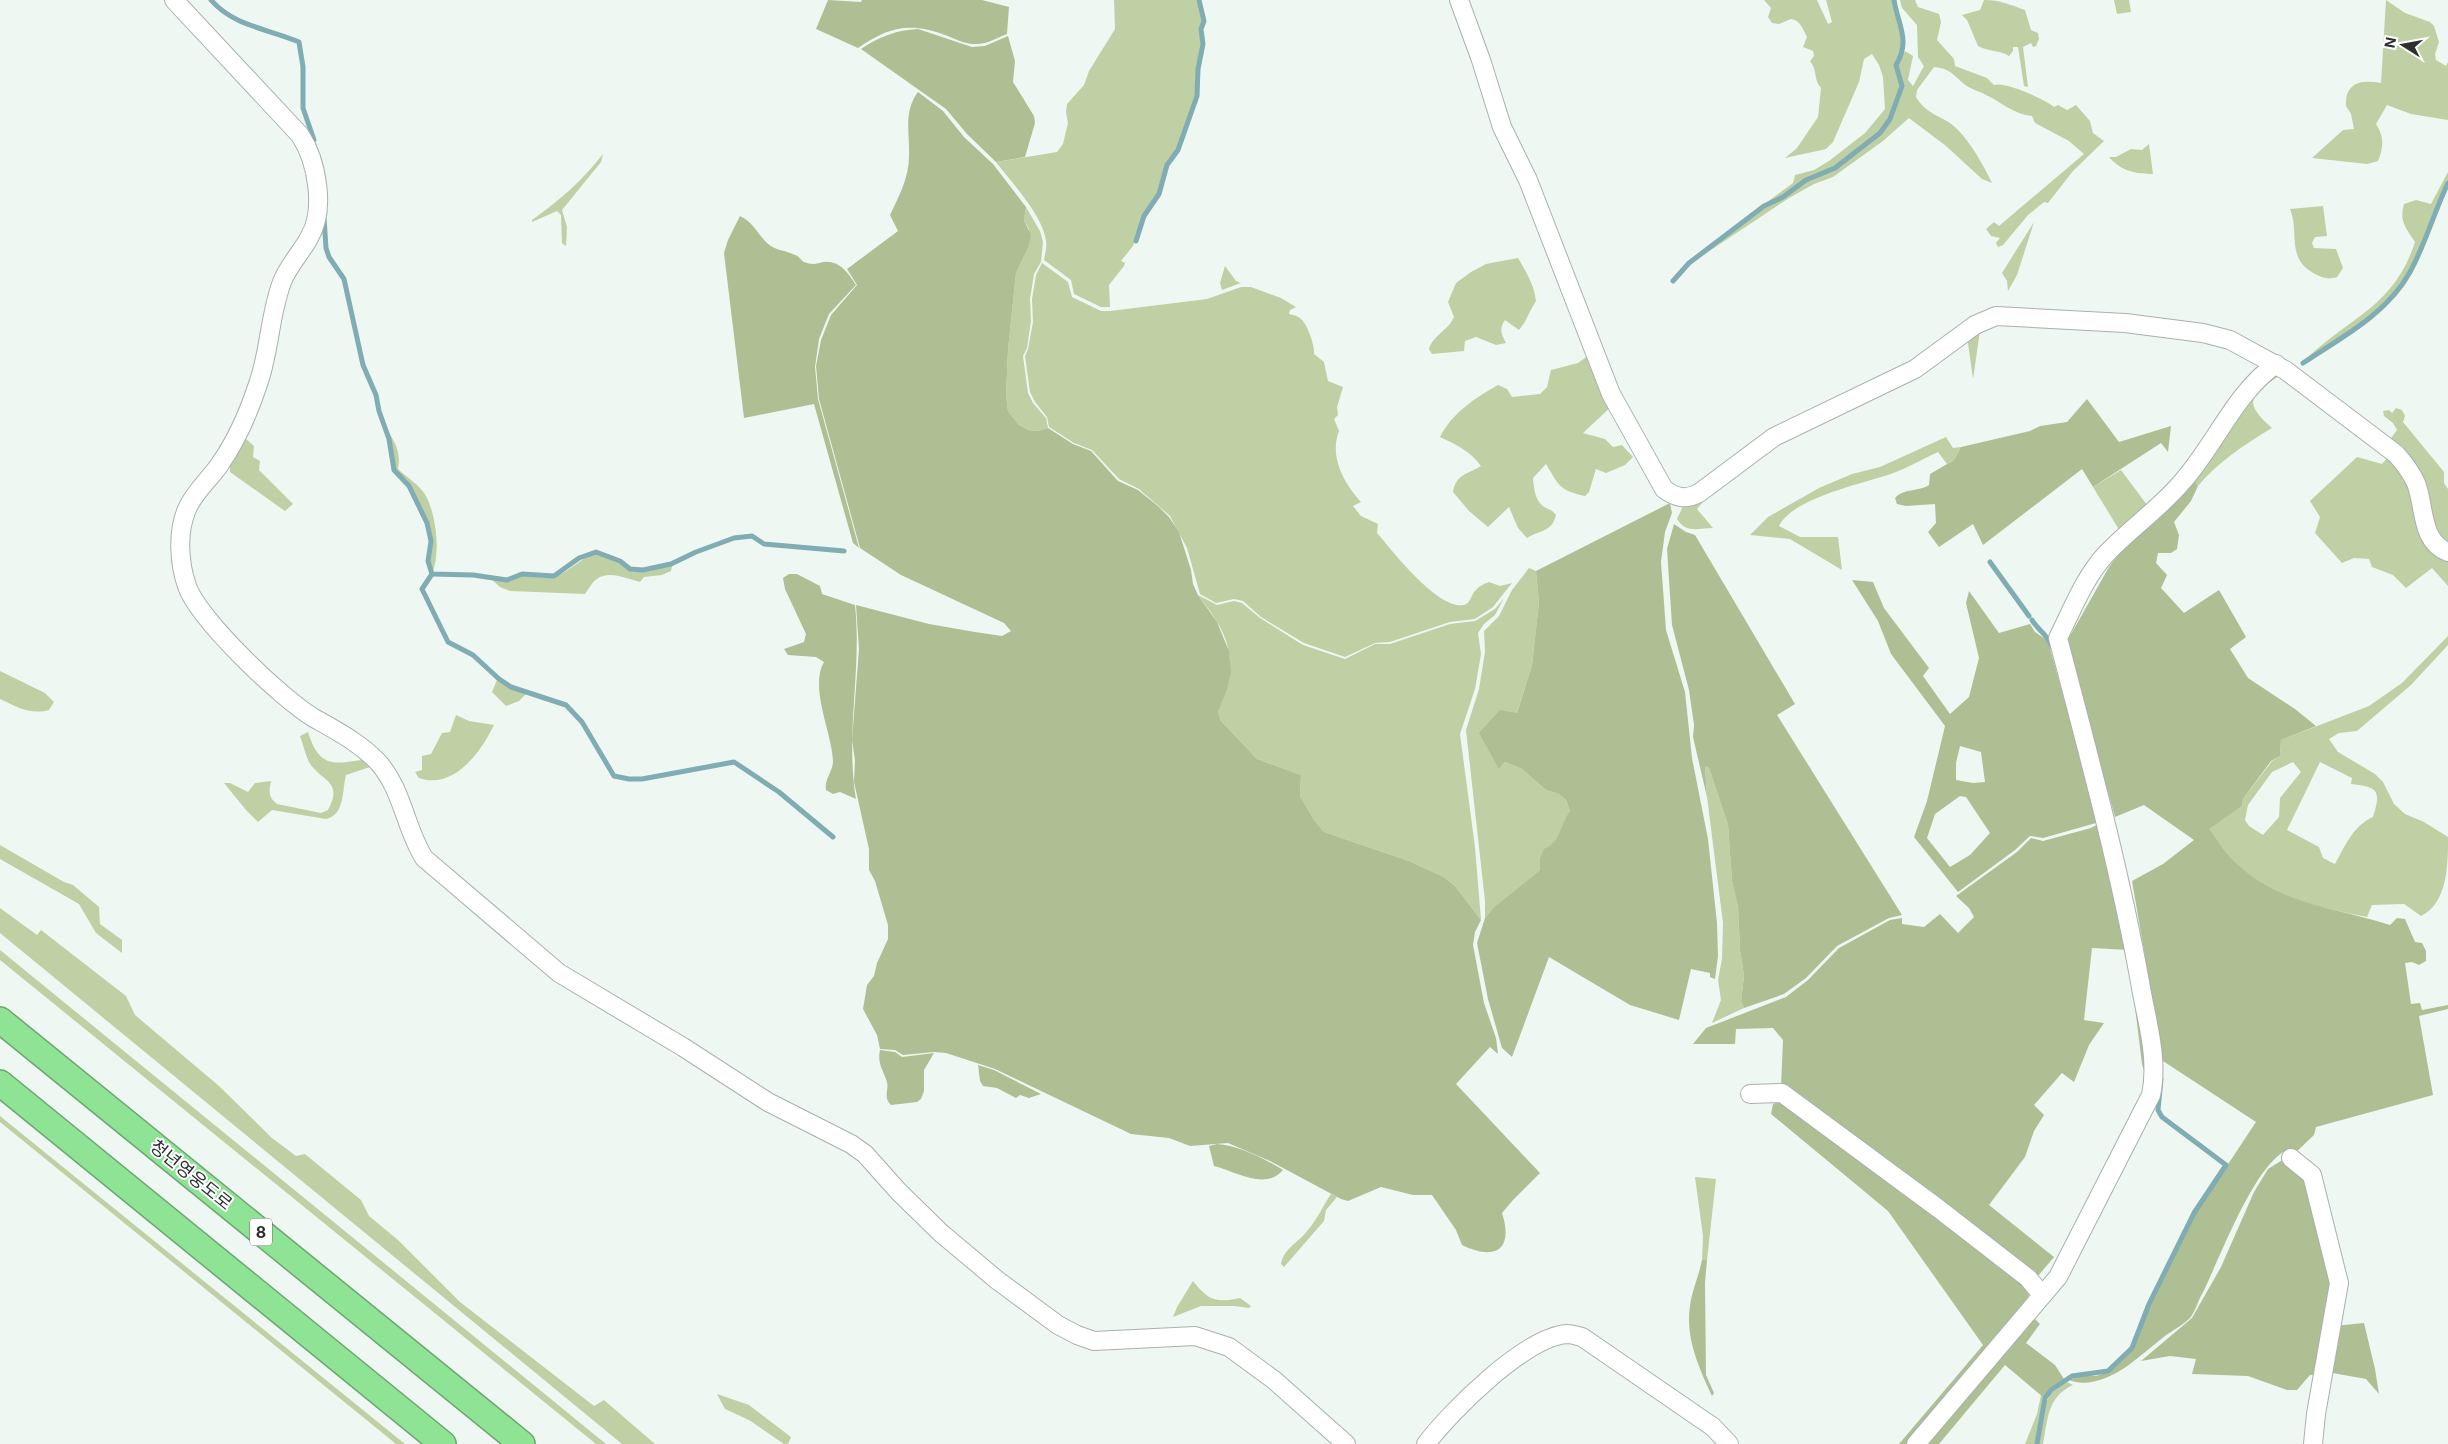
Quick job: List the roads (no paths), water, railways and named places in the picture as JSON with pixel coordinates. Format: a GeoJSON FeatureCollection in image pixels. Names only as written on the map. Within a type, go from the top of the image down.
{"type":"FeatureCollection","features":[{"type":"Feature","properties":{"kind":"highway","name":"청년영웅도로"},"geometry":{"type":"LineString","coordinates":[[0,1020],[522,1444]]}},
{"type":"Feature","properties":{"kind":"highway"},"geometry":{"type":"LineString","coordinates":[[0,1084],[444,1444]]}},
{"type":"Feature","properties":{"kind":"street"},"geometry":{"type":"LineString","coordinates":[[174,0],[300,135],[312,157],[317,195],[317,216],[310,237],[283,278],[275,302],[264,367],[257,387],[235,440],[219,466],[187,509],[180,538],[187,587],[209,621],[282,694],[314,718],[335,729],[378,763],[398,795],[414,842],[424,858],[559,973],[683,1047],[768,1102],[851,1144],[864,1154],[888,1181],[941,1233],[997,1280],[1058,1325],[1094,1341],[1196,1336],[1229,1347],[1274,1380],[1346,1444]]}},
{"type":"Feature","properties":{"kind":"street"},"geometry":{"type":"LineString","coordinates":[[1459,0],[1481,60],[1502,127],[1528,180],[1611,394],[1664,489],[1672,495],[1692,497],[1774,437],[1915,369],[1975,325],[1996,316],[2125,323],[2203,333],[2230,340],[2276,364],[2396,454],[2408,468],[2416,484],[2428,532],[2448,552]]}},
{"type":"Feature","properties":{"kind":"street"},"geometry":{"type":"LineString","coordinates":[[1916,1444],[2058,1277],[2151,1095],[2154,1078],[2152,1050],[2137,966],[2104,816],[2058,638],[2081,591],[2106,554],[2182,483],[2246,390],[2262,374],[2276,364]]}},
{"type":"Feature","properties":{"kind":"street"},"geometry":{"type":"LineString","coordinates":[[1750,1094],[1782,1093],[2014,1267],[2028,1278],[2042,1295]]}},
{"type":"Feature","properties":{"kind":"street"},"geometry":{"type":"LineString","coordinates":[[2291,1158],[2312,1175],[2338,1283],[2316,1414],[2313,1444]]}},
{"type":"Feature","properties":{"kind":"street"},"geometry":{"type":"LineString","coordinates":[[1426,1444],[1441,1424],[1466,1399],[1524,1352],[1540,1342],[1569,1334],[1582,1337],[1714,1427],[1729,1444]]}},
{"type":"Feature","properties":{"kind":"waterway"},"geometry":{"type":"LineString","coordinates":[[211,0],[230,16],[252,26],[299,42],[303,67],[303,108],[314,140]]}},
{"type":"Feature","properties":{"kind":"waterway"},"geometry":{"type":"LineString","coordinates":[[1136,241],[1144,216],[1159,194],[1167,165],[1178,150],[1197,96],[1198,69],[1203,44],[1201,29],[1204,21],[1199,0]]}},
{"type":"Feature","properties":{"kind":"waterway"},"geometry":{"type":"LineString","coordinates":[[1673,281],[1689,263],[1764,206],[1783,197],[1806,180],[1835,168],[1880,133],[1890,119],[1902,86],[1896,65],[1903,48],[1903,40],[1894,0]]}},
{"type":"Feature","properties":{"kind":"waterway"},"geometry":{"type":"LineString","coordinates":[[2303,363],[2362,324],[2389,300],[2400,287],[2415,262],[2448,183]]}},
{"type":"Feature","properties":{"kind":"waterway"},"geometry":{"type":"LineString","coordinates":[[324,218],[326,248],[329,257],[344,279],[363,365],[376,395],[379,411],[389,439],[394,470],[409,486],[427,523],[431,541],[428,561],[432,574],[473,575],[507,580],[522,574],[554,576],[579,558],[596,552],[620,561],[630,569],[643,570],[671,564],[696,552],[734,538],[752,536],[764,544],[844,551]]}},
{"type":"Feature","properties":{"kind":"waterway"},"geometry":{"type":"LineString","coordinates":[[1990,562],[2029,616]]}},
{"type":"Feature","properties":{"kind":"waterway"},"geometry":{"type":"LineString","coordinates":[[432,574],[422,589],[448,642],[473,655],[499,679],[511,687],[566,705],[582,722],[614,776],[642,779],[734,762],[779,792],[833,837]]}},
{"type":"Feature","properties":{"kind":"waterway"},"geometry":{"type":"LineString","coordinates":[[2032,620],[2048,639],[2052,647]]}},
{"type":"Feature","properties":{"kind":"waterway"},"geometry":{"type":"LineString","coordinates":[[2037,1444],[2045,1398],[2051,1390],[2072,1376],[2108,1371],[2132,1348],[2149,1304],[2194,1213],[2226,1165],[2162,1117],[2158,1110],[2161,1079]]}}]}
